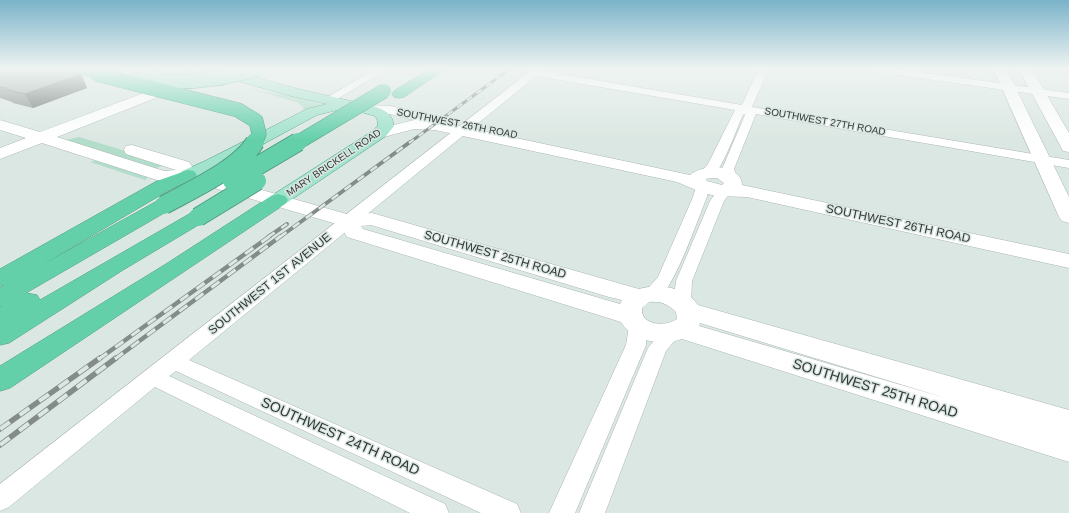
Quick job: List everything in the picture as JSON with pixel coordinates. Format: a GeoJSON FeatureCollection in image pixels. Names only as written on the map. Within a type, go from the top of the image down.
{"type":"FeatureCollection","features":[{"type":"Feature","properties":{"kind":"highway"},"geometry":{"type":"LineString","coordinates":[[0,336],[115,265],[181,211],[223,172],[241,160],[257,141],[260,135],[258,124],[250,116],[238,110],[163,92]]}},
{"type":"Feature","properties":{"kind":"highway"},"geometry":{"type":"LineString","coordinates":[[0,318],[181,211],[391,93]]}},
{"type":"Feature","properties":{"kind":"highway"},"geometry":{"type":"LineString","coordinates":[[0,279],[164,185],[188,175]]}},
{"type":"Feature","properties":{"kind":"highway"},"geometry":{"type":"LineString","coordinates":[[0,380],[174,269],[278,200]]}},
{"type":"Feature","properties":{"kind":"highway"},"geometry":{"type":"LineString","coordinates":[[0,298],[181,211]]}},
{"type":"Feature","properties":{"kind":"main road"},"geometry":{"type":"LineString","coordinates":[[0,154],[130,92]]}},
{"type":"Feature","properties":{"kind":"main road","name":"SOUTHWEST 26TH ROAD"},"geometry":{"type":"LineString","coordinates":[[265,92],[293,105],[297,111],[294,120]]}},
{"type":"Feature","properties":{"kind":"main road","name":"SOUTHWEST 26TH ROAD"},"geometry":{"type":"LineString","coordinates":[[294,92],[368,109],[390,110],[682,178],[703,179],[713,190],[728,184],[746,184],[1069,251]]}},
{"type":"Feature","properties":{"kind":"main road"},"geometry":{"type":"LineString","coordinates":[[1010,92],[1069,217]]}},
{"type":"Feature","properties":{"kind":"main road"},"geometry":{"type":"LineString","coordinates":[[1038,92],[1069,147]]}},
{"type":"Feature","properties":{"kind":"main road"},"geometry":{"type":"LineString","coordinates":[[188,175],[211,165],[294,120],[321,109],[349,105]]}},
{"type":"Feature","properties":{"kind":"main road","name":"MARY BRICKELL ROAD"},"geometry":{"type":"LineString","coordinates":[[278,200],[380,133],[386,126],[386,118],[380,113],[368,109]]}},
{"type":"Feature","properties":{"kind":"main road"},"geometry":{"type":"LineString","coordinates":[[0,112],[46,132],[163,176],[188,175],[348,221]]}},
{"type":"Feature","properties":{"kind":"main road","name":"SOUTHWEST 26TH ROAD"},"geometry":{"type":"LineString","coordinates":[[380,133],[400,126],[420,124],[465,128]]}},
{"type":"Feature","properties":{"kind":"main road"},"geometry":{"type":"LineString","coordinates":[[0,125],[46,132]]}},
{"type":"Feature","properties":{"kind":"main road"},"geometry":{"type":"LineString","coordinates":[[0,146],[46,132]]}},
{"type":"Feature","properties":{"kind":"main road","name":"SOUTHWEST 26TH ROAD"},"geometry":{"type":"LineString","coordinates":[[728,184],[747,191],[1069,261]]}},
{"type":"Feature","properties":{"kind":"main road","name":"SOUTHWEST 25TH ROAD"},"geometry":{"type":"LineString","coordinates":[[348,221],[354,233],[640,308]]}},
{"type":"Feature","properties":{"kind":"main road"},"geometry":{"type":"LineString","coordinates":[[668,296],[681,320],[649,332],[640,308],[668,296]]}},
{"type":"Feature","properties":{"kind":"main road","name":"SOUTHWEST 25TH ROAD"},"geometry":{"type":"LineString","coordinates":[[681,320],[1069,423]]}},
{"type":"Feature","properties":{"kind":"main road","name":"SOUTHWEST 25TH ROAD"},"geometry":{"type":"LineString","coordinates":[[681,320],[1069,448]]}},
{"type":"Feature","properties":{"kind":"street"},"geometry":{"type":"LineString","coordinates":[[328,100],[342,92]]}},
{"type":"Feature","properties":{"kind":"street","name":"SOUTHWEST 1ST AVENUE"},"geometry":{"type":"LineString","coordinates":[[0,499],[510,92]]}},
{"type":"Feature","properties":{"kind":"street","name":"SOUTHWEST 27TH ROAD"},"geometry":{"type":"LineString","coordinates":[[665,92],[1040,155],[1069,156]]}},
{"type":"Feature","properties":{"kind":"street"},"geometry":{"type":"LineString","coordinates":[[562,513],[636,345],[640,308],[666,278],[700,197],[703,179],[714,166],[738,113],[747,106],[753,92]]}},
{"type":"Feature","properties":{"kind":"street"},"geometry":{"type":"LineString","coordinates":[[1043,92],[1069,96]]}},
{"type":"Feature","properties":{"kind":"street"},"geometry":{"type":"LineString","coordinates":[[592,513],[656,353],[681,320],[682,292],[684,282],[717,200],[728,184],[728,169],[751,115],[747,106]]}},
{"type":"Feature","properties":{"kind":"street","name":"SOUTHWEST 27TH ROAD"},"geometry":{"type":"LineString","coordinates":[[1040,155],[1069,164]]}},
{"type":"Feature","properties":{"kind":"street","name":"SOUTHWEST 24TH ROAD"},"geometry":{"type":"LineString","coordinates":[[173,361],[508,513]]}},
{"type":"Feature","properties":{"kind":"street","name":"SOUTHWEST 24TH ROAD"},"geometry":{"type":"LineString","coordinates":[[153,377],[436,513]]}},
{"type":"Feature","properties":{"kind":"green space"},"geometry":{"type":"Polygon","coordinates":[[[260,92],[290,96],[324,105],[304,110],[302,106],[296,102],[260,92]]]}},
{"type":"Feature","properties":{"kind":"green space"},"geometry":{"type":"Polygon","coordinates":[[[79,137],[162,162],[164,165],[154,169],[66,140],[79,137]]]}},
{"type":"Feature","properties":{"kind":"green space"},"geometry":{"type":"Polygon","coordinates":[[[97,160],[150,176],[145,180],[90,162],[97,160]]]}},
{"type":"Feature","properties":{"kind":"building"},"geometry":{"type":"Polygon","coordinates":[[[17,92],[31,92],[25,94],[17,92]]]}},
{"type":"Feature","properties":{"kind":"railway"},"geometry":{"type":"LineString","coordinates":[[409,143],[478,92]]}},
{"type":"Feature","properties":{"kind":"railway"},"geometry":{"type":"LineString","coordinates":[[280,237],[410,142]]}},
{"type":"Feature","properties":{"kind":"railway"},"geometry":{"type":"LineString","coordinates":[[268,237],[287,224]]}},
{"type":"Feature","properties":{"kind":"railway"},"geometry":{"type":"LineString","coordinates":[[99,359],[270,236]]}},
{"type":"Feature","properties":{"kind":"railway"},"geometry":{"type":"LineString","coordinates":[[115,359],[281,236]]}},
{"type":"Feature","properties":{"kind":"railway"},"geometry":{"type":"LineString","coordinates":[[0,429],[100,358]]}},
{"type":"Feature","properties":{"kind":"railway"},"geometry":{"type":"LineString","coordinates":[[0,445],[116,358]]}}]}
